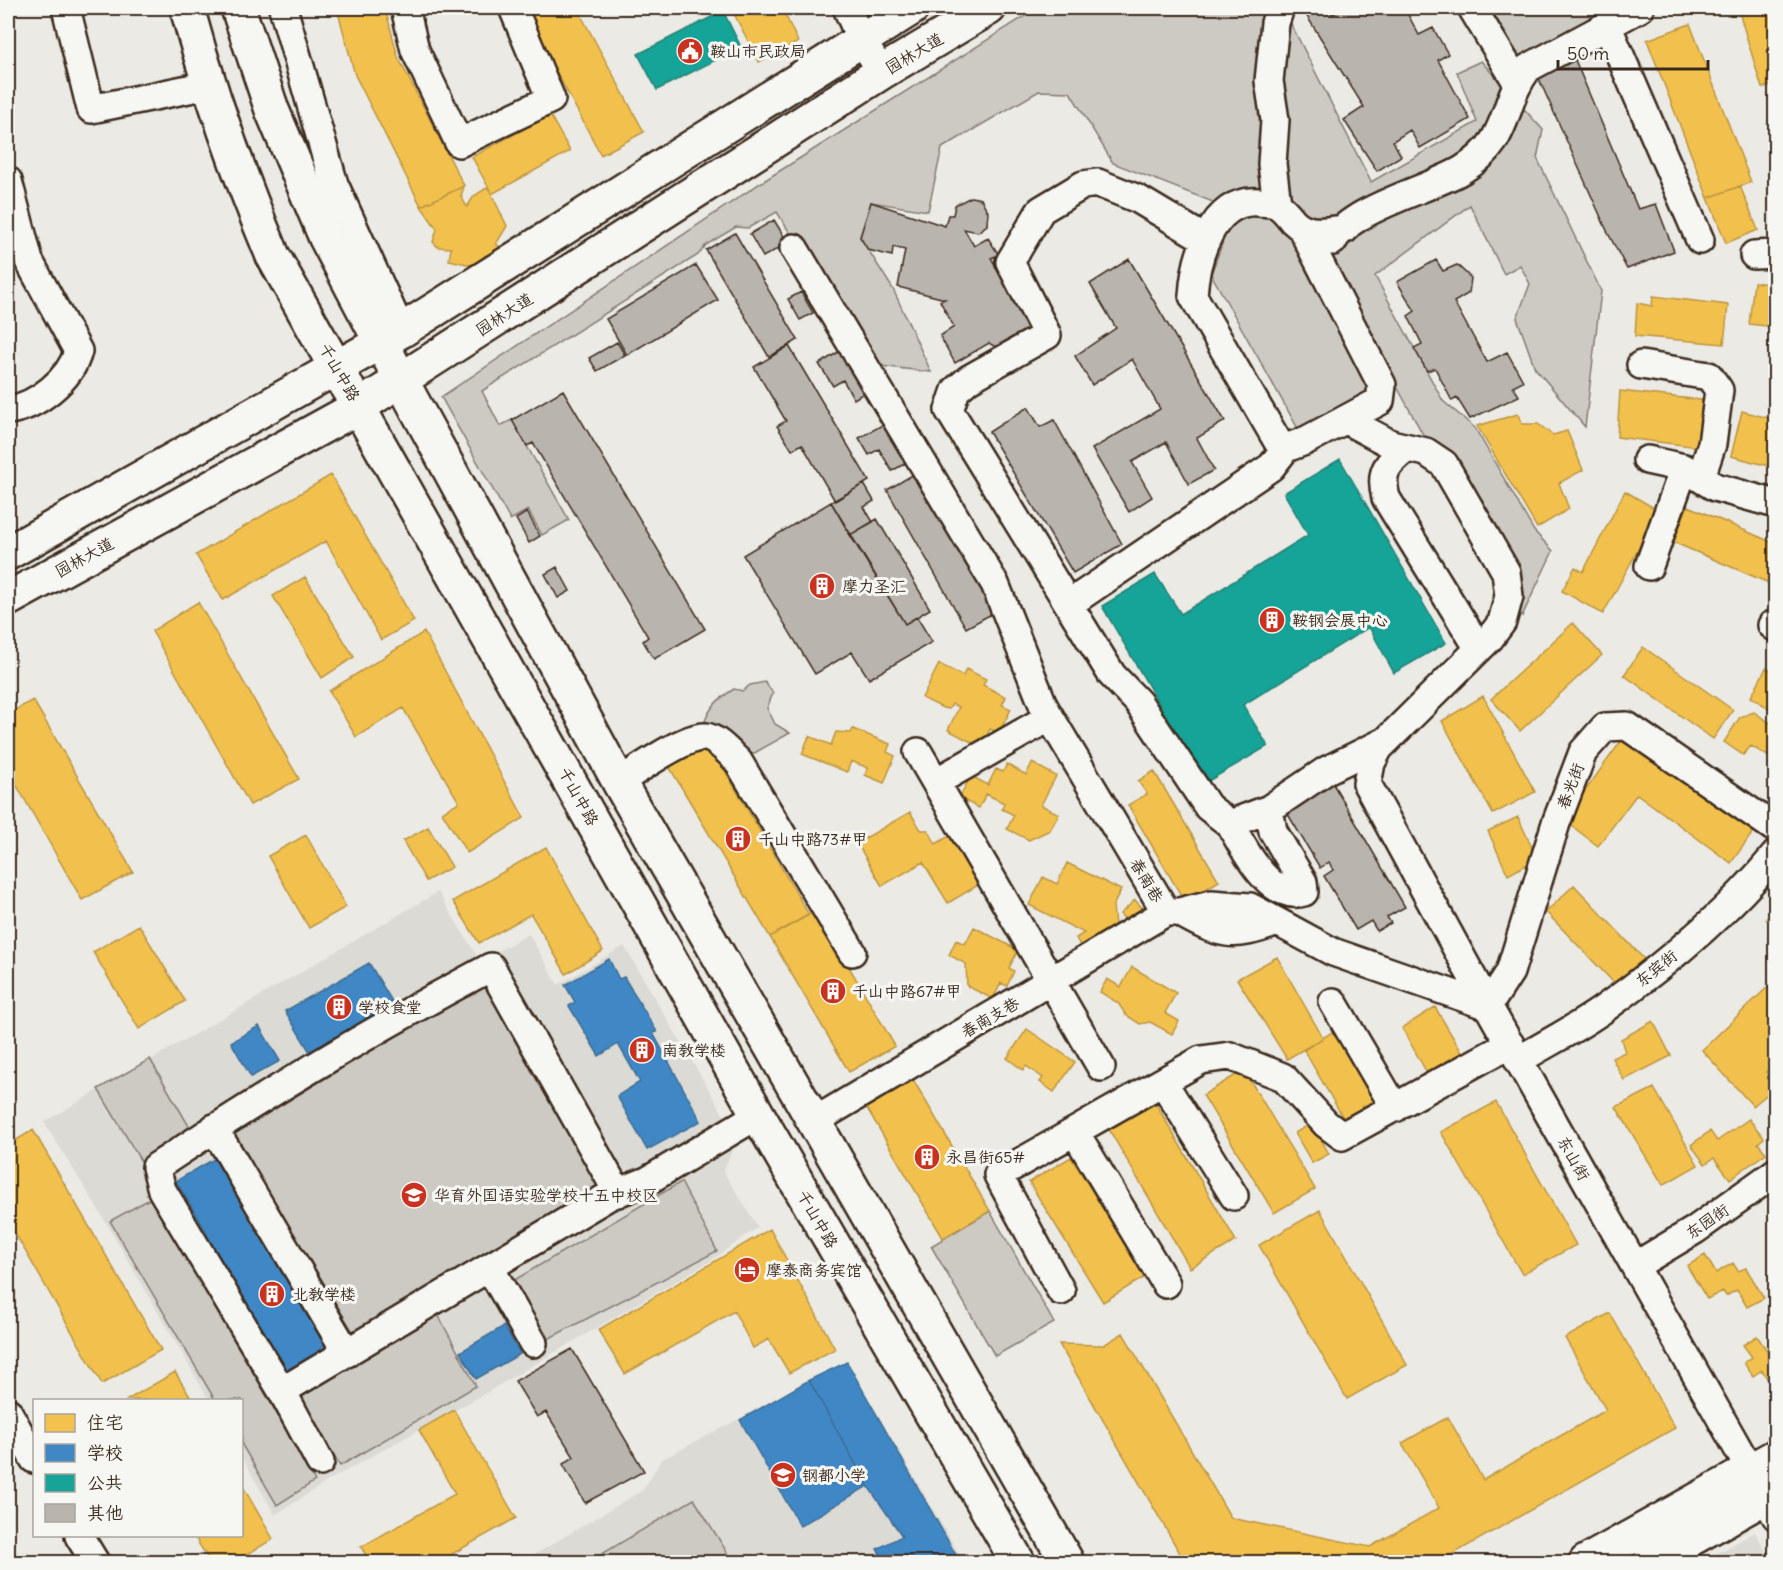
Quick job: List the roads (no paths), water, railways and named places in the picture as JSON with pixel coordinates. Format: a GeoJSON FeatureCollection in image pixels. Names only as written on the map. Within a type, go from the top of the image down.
{"type":"FeatureCollection","features":[{"type":"Feature","properties":{"kind":"main road","name":"千山中路"},"geometry":{"type":"LineString","coordinates":[[187,8],[208,85],[236,169],[273,256],[338,367],[758,1115],[1018,1563]]}},
{"type":"Feature","properties":{"kind":"main road"},"geometry":{"type":"LineString","coordinates":[[238,8],[272,110],[322,228],[392,336],[401,380],[619,782],[1067,1563]]}},
{"type":"Feature","properties":{"kind":"main road"},"geometry":{"type":"LineString","coordinates":[[8,553],[392,336],[860,38],[912,8]]}},
{"type":"Feature","properties":{"kind":"main road","name":"园林大道"},"geometry":{"type":"LineString","coordinates":[[8,599],[360,406],[882,72],[989,8]]}},
{"type":"Feature","properties":{"kind":"main road"},"geometry":{"type":"LineString","coordinates":[[1586,1563],[1768,1486]]}},
{"type":"Feature","properties":{"kind":"main road"},"geometry":{"type":"LineString","coordinates":[[1650,1563],[1768,1486]]}},
{"type":"Feature","properties":{"kind":"street"},"geometry":{"type":"LineString","coordinates":[[66,8],[91,109],[208,85]]}},
{"type":"Feature","properties":{"kind":"street"},"geometry":{"type":"LineString","coordinates":[[284,8],[334,184],[392,336]]}},
{"type":"Feature","properties":{"kind":"street"},"geometry":{"type":"LineString","coordinates":[[414,10],[415,50],[459,142],[550,99],[513,8]]}},
{"type":"Feature","properties":{"kind":"street"},"geometry":{"type":"LineString","coordinates":[[847,8],[860,38],[882,72]]}},
{"type":"Feature","properties":{"kind":"street"},"geometry":{"type":"LineString","coordinates":[[1276,204],[1272,164],[1275,120],[1269,81],[1275,23],[1280,8]]}},
{"type":"Feature","properties":{"kind":"street"},"geometry":{"type":"LineString","coordinates":[[1472,8],[1517,82]]}},
{"type":"Feature","properties":{"kind":"street"},"geometry":{"type":"LineString","coordinates":[[1324,268],[1331,245],[1336,236],[1345,229],[1368,213],[1462,170],[1485,152],[1500,134],[1517,82],[1528,68],[1640,8]]}},
{"type":"Feature","properties":{"kind":"street"},"geometry":{"type":"LineString","coordinates":[[1607,25],[1700,240]]}},
{"type":"Feature","properties":{"kind":"street"},"geometry":{"type":"LineString","coordinates":[[1272,164],[1260,186],[1247,201],[1221,216],[1205,239],[1194,273],[1193,296],[1278,442],[1286,448]]}},
{"type":"Feature","properties":{"kind":"street"},"geometry":{"type":"LineString","coordinates":[[8,181],[29,261],[78,351],[75,365],[60,382],[20,409],[8,410]]}},
{"type":"Feature","properties":{"kind":"street"},"geometry":{"type":"LineString","coordinates":[[1205,239],[1138,200],[1098,183],[1083,185],[1041,210],[1010,262],[1047,335],[969,379],[956,390],[949,410],[1112,675],[1138,702],[1208,807],[1230,824],[1254,865],[1281,891],[1293,895],[1304,892],[1304,882],[1272,831],[1269,809]]}},
{"type":"Feature","properties":{"kind":"street"},"geometry":{"type":"LineString","coordinates":[[1068,604],[1271,467],[1286,448],[1380,401],[1382,385],[1324,268],[1302,230],[1276,204],[1247,201]]}},
{"type":"Feature","properties":{"kind":"street"},"geometry":{"type":"LineString","coordinates":[[1302,230],[1318,232],[1345,229]]}},
{"type":"Feature","properties":{"kind":"street","name":"春南巷"},"geometry":{"type":"LineString","coordinates":[[794,248],[955,514],[995,585],[1050,717],[1173,912],[1211,904],[1250,907],[1333,952],[1488,1006]]}},
{"type":"Feature","properties":{"kind":"street"},"geometry":{"type":"LineString","coordinates":[[1641,365],[1709,376],[1719,390],[1712,444],[1693,472],[1648,566]]}},
{"type":"Feature","properties":{"kind":"street"},"geometry":{"type":"LineString","coordinates":[[1346,420],[1380,440],[1426,452],[1444,464],[1506,572],[1509,596],[1502,622],[1479,649],[1387,740],[1371,763],[1367,784],[1373,799]]}},
{"type":"Feature","properties":{"kind":"street"},"geometry":{"type":"LineString","coordinates":[[1407,448],[1391,461],[1385,470],[1382,483],[1386,498],[1479,649]]}},
{"type":"Feature","properties":{"kind":"street"},"geometry":{"type":"LineString","coordinates":[[1647,460],[1693,472],[1715,487],[1776,504]]}},
{"type":"Feature","properties":{"kind":"street"},"geometry":{"type":"LineString","coordinates":[[936,782],[1050,717]]}},
{"type":"Feature","properties":{"kind":"street","name":"春光街"},"geometry":{"type":"LineString","coordinates":[[1488,1006],[1510,972],[1556,823],[1583,752],[1605,727],[1627,726],[1776,829]]}},
{"type":"Feature","properties":{"kind":"street"},"geometry":{"type":"LineString","coordinates":[[619,782],[690,740],[705,737],[722,746],[738,761],[852,952]]}},
{"type":"Feature","properties":{"kind":"street"},"geometry":{"type":"LineString","coordinates":[[1230,824],[1269,809],[1327,770],[1387,740]]}},
{"type":"Feature","properties":{"kind":"street"},"geometry":{"type":"LineString","coordinates":[[918,752],[1101,1067]]}},
{"type":"Feature","properties":{"kind":"street"},"geometry":{"type":"LineString","coordinates":[[1327,770],[1349,773],[1373,799]]}},
{"type":"Feature","properties":{"kind":"street","name":"东山街"},"geometry":{"type":"LineString","coordinates":[[1373,799],[1635,1266],[1768,1486]]}},
{"type":"Feature","properties":{"kind":"street","name":"东宾街"},"geometry":{"type":"LineString","coordinates":[[1163,1082],[1201,1060],[1230,1056],[1283,1077],[1326,1124],[1342,1136],[1395,1108],[1604,1009],[1685,944],[1756,878],[1776,854]]}},
{"type":"Feature","properties":{"kind":"street","name":"春南支巷"},"geometry":{"type":"LineString","coordinates":[[813,1122],[1173,912]]}},
{"type":"Feature","properties":{"kind":"street"},"geometry":{"type":"LineString","coordinates":[[320,1462],[282,1392],[162,1190],[156,1167],[214,1128],[430,999],[491,967],[618,1193]]}},
{"type":"Feature","properties":{"kind":"street"},"geometry":{"type":"LineString","coordinates":[[1333,1002],[1395,1108]]}},
{"type":"Feature","properties":{"kind":"street"},"geometry":{"type":"LineString","coordinates":[[1061,1291],[999,1175],[1163,1082],[1234,1196]]}},
{"type":"Feature","properties":{"kind":"street"},"geometry":{"type":"LineString","coordinates":[[282,1392],[618,1193],[647,1181],[758,1115]]}},
{"type":"Feature","properties":{"kind":"street"},"geometry":{"type":"LineString","coordinates":[[214,1128],[347,1353]]}},
{"type":"Feature","properties":{"kind":"street"},"geometry":{"type":"LineString","coordinates":[[1075,1132],[1166,1284]]}},
{"type":"Feature","properties":{"kind":"street","name":"东园街"},"geometry":{"type":"LineString","coordinates":[[1635,1266],[1695,1230],[1776,1172]]}},
{"type":"Feature","properties":{"kind":"street"},"geometry":{"type":"LineString","coordinates":[[490,1268],[532,1343]]}},
{"type":"Feature","properties":{"kind":"street"},"geometry":{"type":"LineString","coordinates":[[8,1412],[33,1457]]}},
{"type":"Feature","properties":{"kind":"street"},"geometry":{"type":"LineString","coordinates":[[80,1537],[95,1563]]}},
{"type":"Feature","properties":{"kind":"place","name":"鞍山市民政局"},"geometry":{"type":"Point","coordinates":[690,51]}},
{"type":"Feature","properties":{"kind":"place","name":"摩力圣汇"},"geometry":{"type":"Point","coordinates":[822,586]}},
{"type":"Feature","properties":{"kind":"place","name":"鞍钢会展中心"},"geometry":{"type":"Point","coordinates":[1272,620]}},
{"type":"Feature","properties":{"kind":"place","name":"千山中路73#甲"},"geometry":{"type":"Point","coordinates":[738,839]}},
{"type":"Feature","properties":{"kind":"place","name":"千山中路67#甲"},"geometry":{"type":"Point","coordinates":[833,991]}},
{"type":"Feature","properties":{"kind":"place","name":"学校食堂"},"geometry":{"type":"Point","coordinates":[339,1007]}},
{"type":"Feature","properties":{"kind":"place","name":"南教学楼"},"geometry":{"type":"Point","coordinates":[642,1050]}},
{"type":"Feature","properties":{"kind":"place","name":"永昌街65#"},"geometry":{"type":"Point","coordinates":[927,1157]}},
{"type":"Feature","properties":{"kind":"place","name":"华育外国语实验学校十五中校区"},"geometry":{"type":"Point","coordinates":[414,1195]}},
{"type":"Feature","properties":{"kind":"place","name":"摩泰商务宾馆"},"geometry":{"type":"Point","coordinates":[747,1270]}},
{"type":"Feature","properties":{"kind":"place","name":"北教学楼"},"geometry":{"type":"Point","coordinates":[272,1294]}},
{"type":"Feature","properties":{"kind":"place","name":"钢都小学"},"geometry":{"type":"Point","coordinates":[783,1475]}}]}
